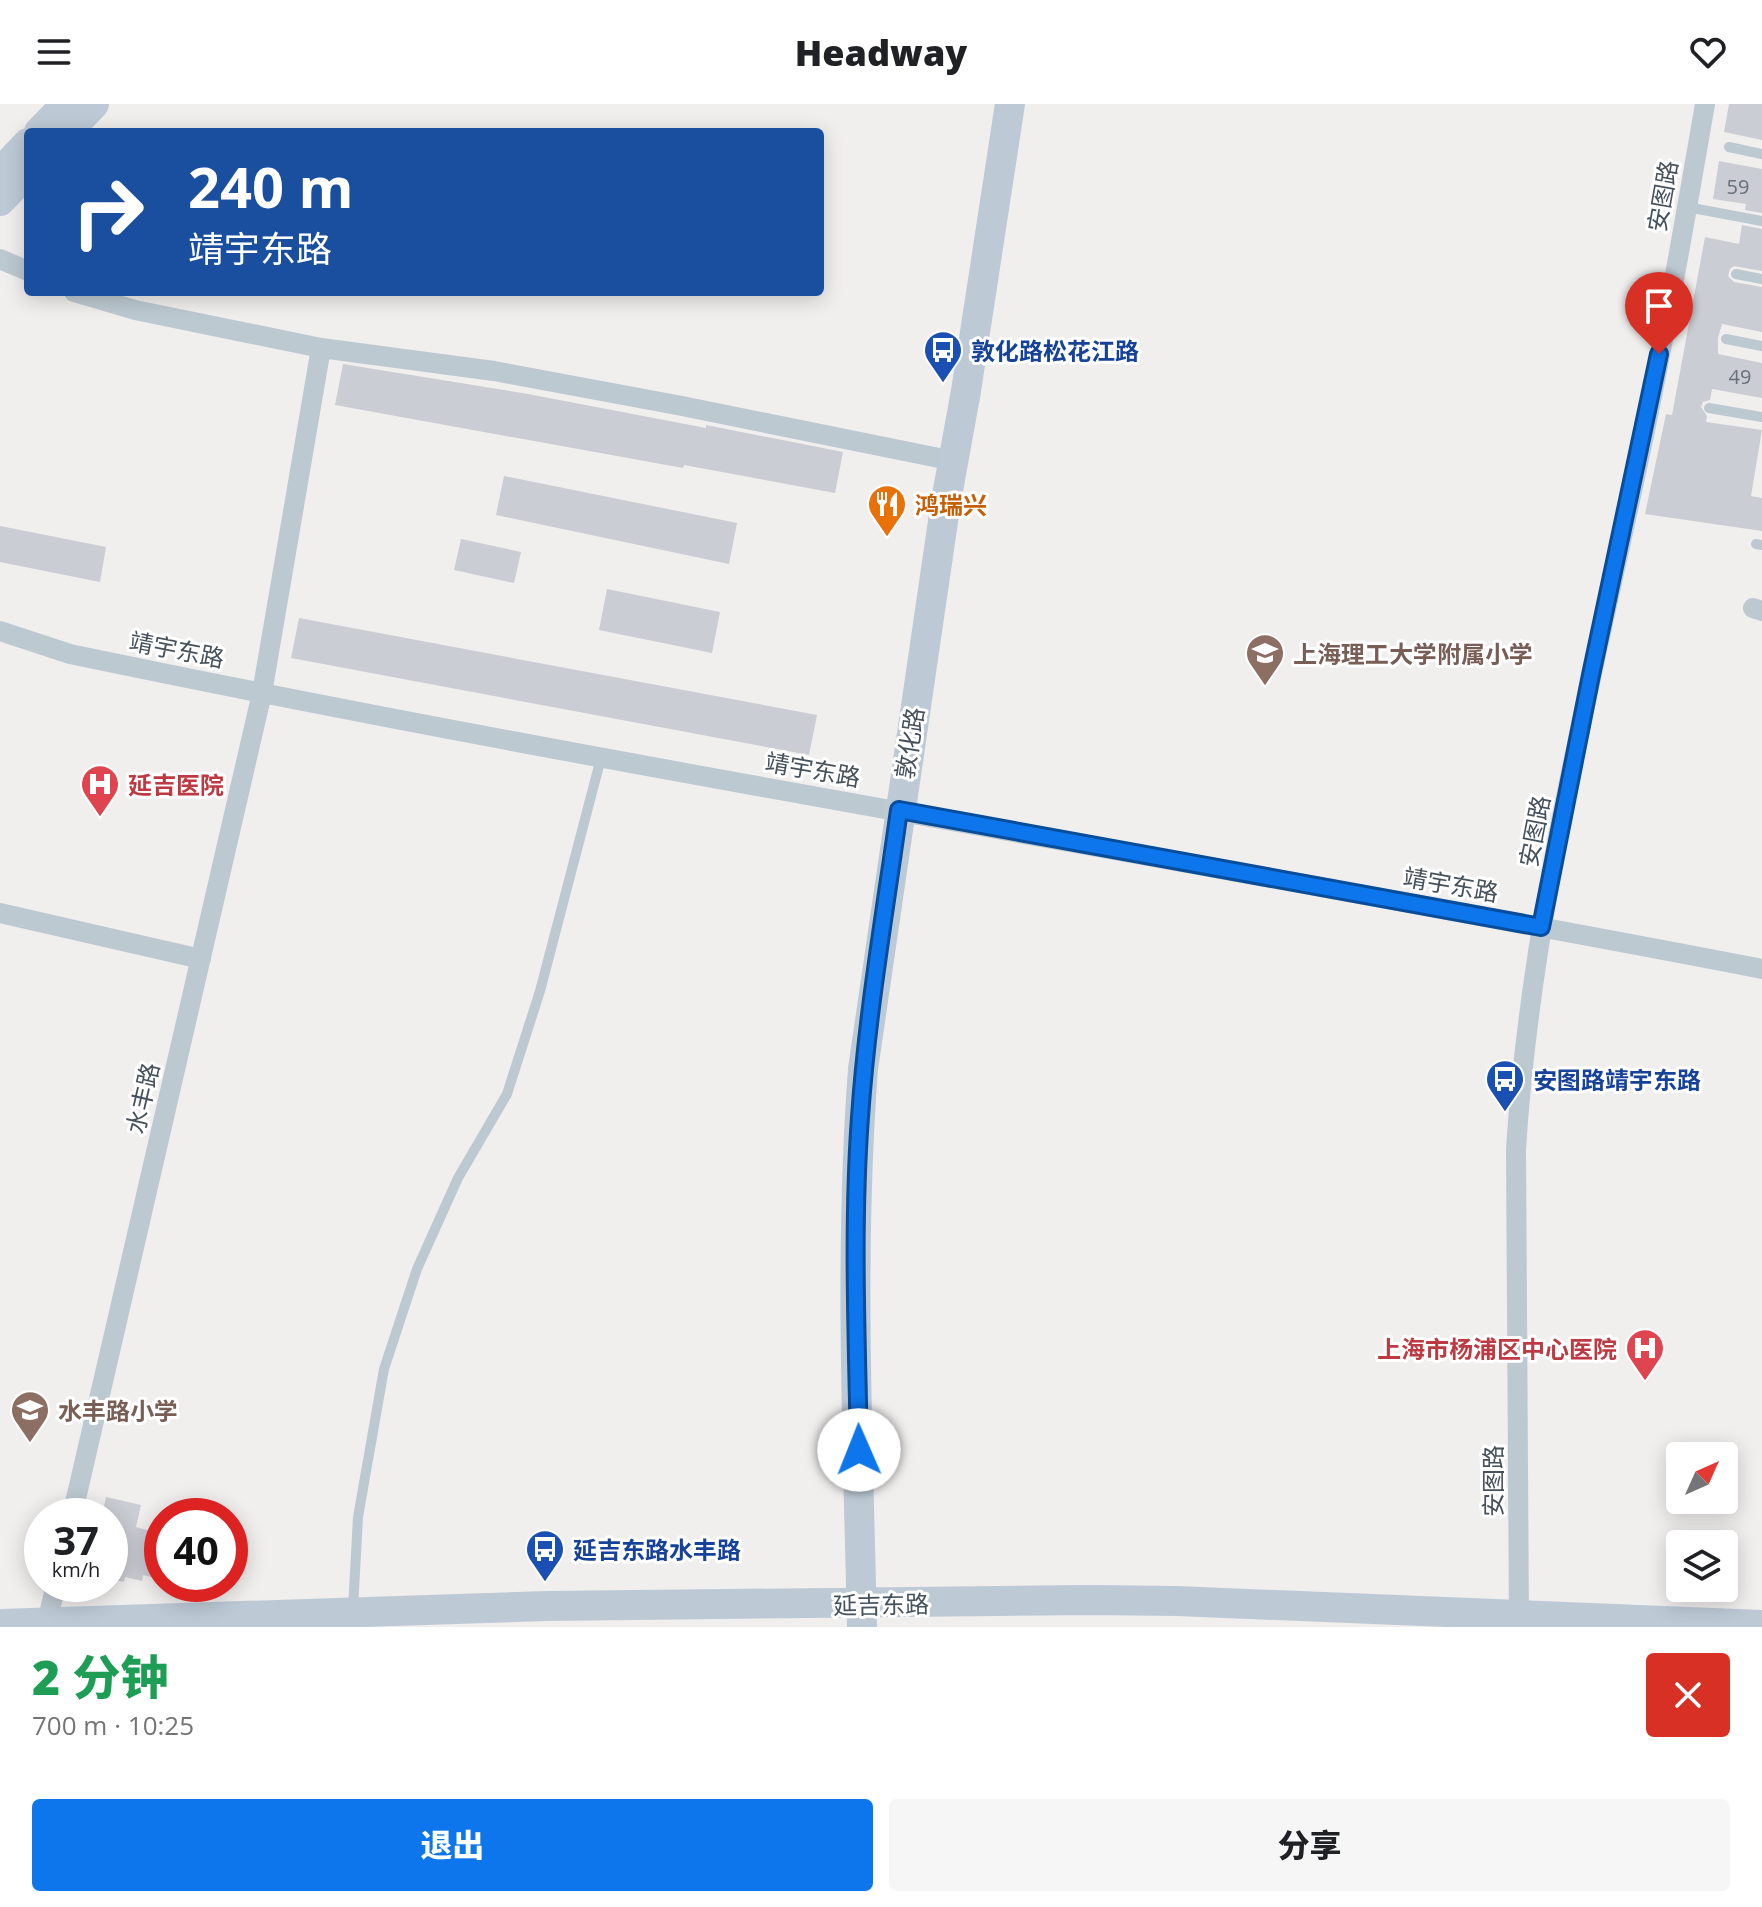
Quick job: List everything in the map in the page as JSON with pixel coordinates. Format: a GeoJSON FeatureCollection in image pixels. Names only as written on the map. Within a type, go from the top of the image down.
{"type":"FeatureCollection","features":[{"type":"Feature","properties":{"kind":"street"},"geometry":{"type":"LineString","coordinates":[[43,128],[66,104]]}},
{"type":"Feature","properties":{"kind":"street"},"geometry":{"type":"LineString","coordinates":[[71,128],[94,104]]}},
{"type":"Feature","properties":{"kind":"street","name":"敦化路"},"geometry":{"type":"LineString","coordinates":[[862,1616],[856,1296],[863,1069],[899,810],[1010,104]]}},
{"type":"Feature","properties":{"kind":"street","name":"安图路"},"geometry":{"type":"LineString","coordinates":[[1519,1621],[1516,1149],[1519,1096],[1541,927],[1594,659],[1651,399],[1705,104]]}},
{"type":"Feature","properties":{"kind":"street"},"geometry":{"type":"LineString","coordinates":[[0,172],[24,147]]}},
{"type":"Feature","properties":{"kind":"street"},"geometry":{"type":"LineString","coordinates":[[0,201],[24,176]]}},
{"type":"Feature","properties":{"kind":"street"},"geometry":{"type":"LineString","coordinates":[[0,259],[24,269]]}},
{"type":"Feature","properties":{"kind":"street"},"geometry":{"type":"LineString","coordinates":[[88,296],[135,310],[321,348],[494,371],[954,461]]}},
{"type":"Feature","properties":{"kind":"street","name":"水丰路"},"geometry":{"type":"LineString","coordinates":[[76,1498],[262,693],[321,348]]}},
{"type":"Feature","properties":{"kind":"street","name":"靖宇东路"},"geometry":{"type":"LineString","coordinates":[[0,631],[70,654],[262,693],[601,758],[1762,969]]}},
{"type":"Feature","properties":{"kind":"street"},"geometry":{"type":"LineString","coordinates":[[0,913],[201,959]]}},
{"type":"Feature","properties":{"kind":"street","name":"延吉东路"},"geometry":{"type":"LineString","coordinates":[[0,1624],[46,1626],[547,1606],[862,1616],[1177,1601],[1519,1621],[1762,1625]]}},
{"type":"Feature","properties":{"kind":"street"},"geometry":{"type":"LineString","coordinates":[[46,1626],[52,1602]]}},
{"type":"Feature","properties":{"kind":"lane"},"geometry":{"type":"LineString","coordinates":[[1729,147],[1762,154]]}},
{"type":"Feature","properties":{"kind":"lane"},"geometry":{"type":"LineString","coordinates":[[1687,207],[1762,221]]}},
{"type":"Feature","properties":{"kind":"lane"},"geometry":{"type":"LineString","coordinates":[[1736,274],[1762,279]]}},
{"type":"Feature","properties":{"kind":"lane"},"geometry":{"type":"LineString","coordinates":[[1726,339],[1762,346]]}},
{"type":"Feature","properties":{"kind":"lane"},"geometry":{"type":"LineString","coordinates":[[1709,408],[1762,417]]}},
{"type":"Feature","properties":{"kind":"lane"},"geometry":{"type":"LineString","coordinates":[[353,1613],[358,1517],[384,1369],[417,1269],[458,1178],[507,1094],[540,991],[601,758]]}},
{"type":"Feature","properties":{"kind":"building"},"geometry":{"type":"Polygon","coordinates":[[[1729,104],[1762,104],[1762,140],[1724,132],[1729,104]]]}},
{"type":"Feature","properties":{"kind":"building"},"geometry":{"type":"Polygon","coordinates":[[[1719,161],[1762,169],[1762,213],[1745,210],[1746,204],[1713,199],[1719,161]]]}},
{"type":"Feature","properties":{"kind":"building"},"geometry":{"type":"Polygon","coordinates":[[[1742,225],[1762,229],[1762,271],[1734,266],[1728,276],[1734,282],[1762,287],[1762,332],[1722,324],[1718,354],[1762,363],[1762,398],[1712,389],[1710,400],[1703,402],[1701,407],[1707,416],[1706,422],[1762,430],[1751,496],[1762,498],[1762,531],[1645,514],[1666,414],[1672,415],[1705,237],[1739,244],[1742,225]]]}},
{"type":"Feature","properties":{"kind":"building"},"geometry":{"type":"Polygon","coordinates":[[[343,364],[528,394],[706,428],[706,425],[843,452],[835,493],[335,405],[343,364]]]}},
{"type":"Feature","properties":{"kind":"building"},"geometry":{"type":"Polygon","coordinates":[[[504,476],[737,523],[729,564],[496,515],[504,476]]]}},
{"type":"Feature","properties":{"kind":"building"},"geometry":{"type":"Polygon","coordinates":[[[0,526],[106,547],[100,582],[0,562],[0,526]]]}},
{"type":"Feature","properties":{"kind":"building"},"geometry":{"type":"Polygon","coordinates":[[[461,539],[521,552],[514,583],[454,570],[461,539]]]}},
{"type":"Feature","properties":{"kind":"building"},"geometry":{"type":"Polygon","coordinates":[[[607,589],[720,612],[712,653],[599,630],[607,589]]]}},
{"type":"Feature","properties":{"kind":"building"},"geometry":{"type":"Polygon","coordinates":[[[299,618],[817,715],[809,755],[291,658],[299,618]]]}},
{"type":"Feature","properties":{"kind":"building"},"geometry":{"type":"Polygon","coordinates":[[[128,1502],[141,1505],[136,1527],[144,1529],[142,1581],[128,1578],[128,1502]]]}},
{"type":"Feature","properties":{"kind":"place","name":"敦化路松花江路"},"geometry":{"type":"Point","coordinates":[943,384]}},
{"type":"Feature","properties":{"kind":"place","name":"鸿瑞兴"},"geometry":{"type":"Point","coordinates":[887,538]}},
{"type":"Feature","properties":{"kind":"place","name":"上海理工大学附属小学"},"geometry":{"type":"Point","coordinates":[1265,687]}},
{"type":"Feature","properties":{"kind":"place","name":"延吉医院"},"geometry":{"type":"Point","coordinates":[100,818]}},
{"type":"Feature","properties":{"kind":"place","name":"安图路靖宇东路"},"geometry":{"type":"Point","coordinates":[1505,1113]}},
{"type":"Feature","properties":{"kind":"place","name":"上海市杨浦区中心医院"},"geometry":{"type":"Point","coordinates":[1645,1382]}},
{"type":"Feature","properties":{"kind":"place","name":"水丰路小学"},"geometry":{"type":"Point","coordinates":[30,1444]}},
{"type":"Feature","properties":{"kind":"place","name":"延吉东路水丰路"},"geometry":{"type":"Point","coordinates":[545,1583]}},
{"type":"Feature","properties":{"kind":"route"},"geometry":{"type":"LineString","coordinates":[[859,1450],[856,1296],[859,1121],[863,1069],[899,810],[1541,927],[1659,354]]}}]}
